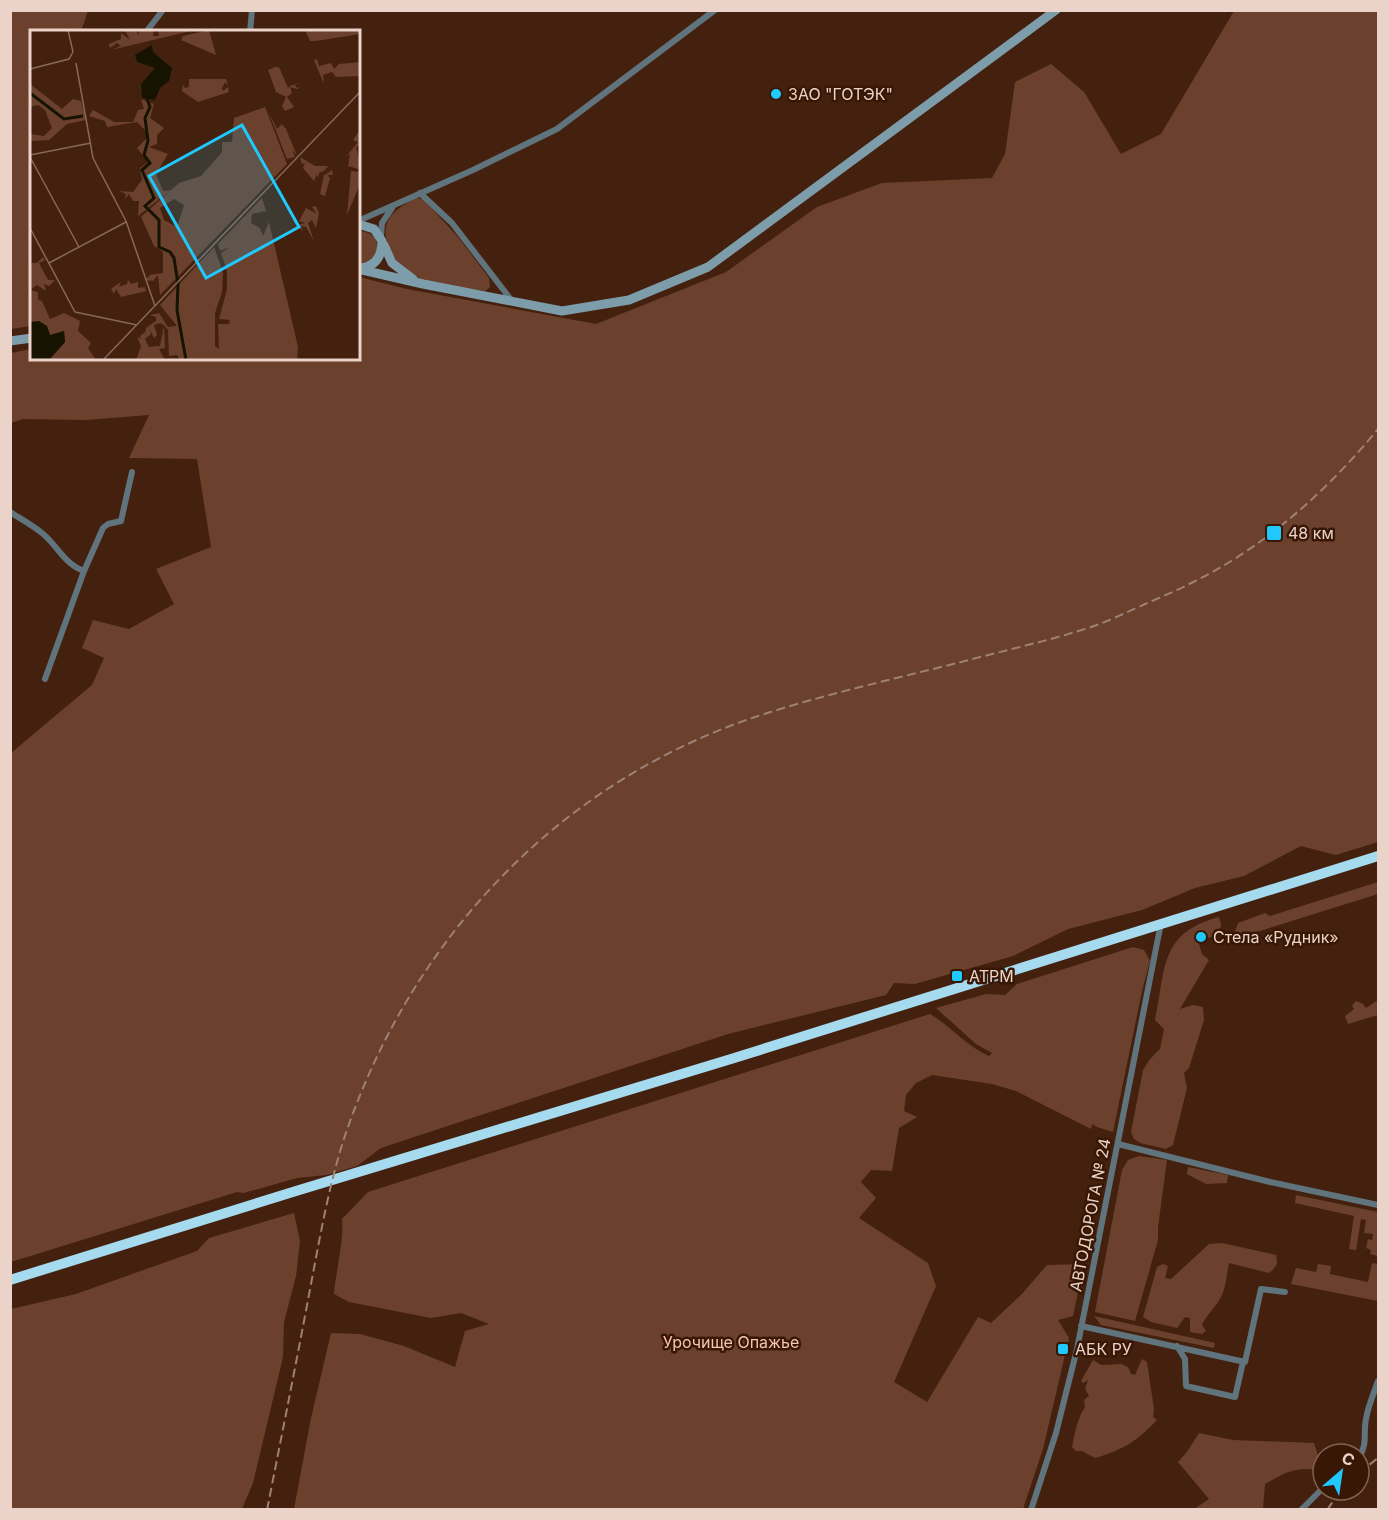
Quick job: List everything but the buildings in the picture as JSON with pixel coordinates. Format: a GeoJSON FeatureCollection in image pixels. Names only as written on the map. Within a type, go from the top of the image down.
{"type":"FeatureCollection","features":[{"type":"Feature","properties":{"kind":"highway"},"geometry":{"type":"LineString","coordinates":[[10,1280],[730,1059],[1378,856]]}},
{"type":"Feature","properties":{"kind":"street"},"geometry":{"type":"LineString","coordinates":[[148,30],[163,10]]}},
{"type":"Feature","properties":{"kind":"street"},"geometry":{"type":"LineString","coordinates":[[250,30],[252,10]]}},
{"type":"Feature","properties":{"kind":"street"},"geometry":{"type":"LineString","coordinates":[[360,222],[557,129],[715,10]]}},
{"type":"Feature","properties":{"kind":"street"},"geometry":{"type":"LineString","coordinates":[[360,268],[423,284],[562,311],[628,300],[708,267],[1056,10]]}},
{"type":"Feature","properties":{"kind":"street"},"geometry":{"type":"LineString","coordinates":[[420,193],[452,223],[512,301]]}},
{"type":"Feature","properties":{"kind":"street"},"geometry":{"type":"LineString","coordinates":[[394,205],[382,223],[380,231],[386,254],[396,267],[423,284]]}},
{"type":"Feature","properties":{"kind":"street"},"geometry":{"type":"LineString","coordinates":[[360,224],[374,229],[382,242],[381,253],[375,263],[360,268]]}},
{"type":"Feature","properties":{"kind":"street"},"geometry":{"type":"LineString","coordinates":[[10,341],[30,338]]}},
{"type":"Feature","properties":{"kind":"street"},"geometry":{"type":"LineString","coordinates":[[45,679],[84,571],[103,528],[108,524],[121,521],[132,472]]}},
{"type":"Feature","properties":{"kind":"street"},"geometry":{"type":"LineString","coordinates":[[10,512],[43,534],[64,559],[84,571]]}},
{"type":"Feature","properties":{"kind":"street","name":"АВТОДОРОГА № 24"},"geometry":{"type":"LineString","coordinates":[[1030,1509],[1056,1433],[1081,1326],[1162,922]]}},
{"type":"Feature","properties":{"kind":"street"},"geometry":{"type":"LineString","coordinates":[[1118,1144],[1265,1181],[1378,1205]]}},
{"type":"Feature","properties":{"kind":"street"},"geometry":{"type":"LineString","coordinates":[[1177,1346],[1185,1359],[1186,1386],[1235,1397],[1262,1289],[1285,1292]]}},
{"type":"Feature","properties":{"kind":"street"},"geometry":{"type":"LineString","coordinates":[[1081,1326],[1243,1362]]}},
{"type":"Feature","properties":{"kind":"street"},"geometry":{"type":"LineString","coordinates":[[1365,1442],[1366,1419],[1378,1381]]}},
{"type":"Feature","properties":{"kind":"green space"},"geometry":{"type":"Polygon","coordinates":[[[10,11],[88,11],[81,30],[30,30],[30,326],[11,329],[10,11]]]}},
{"type":"Feature","properties":{"kind":"green space"},"geometry":{"type":"Polygon","coordinates":[[[1234,11],[1378,11],[1378,842],[1336,855],[1301,846],[1244,876],[1195,888],[1142,910],[1068,929],[1013,956],[915,984],[894,983],[886,995],[728,1034],[381,1148],[357,1166],[326,1175],[297,1178],[244,1193],[237,1192],[11,1262],[11,753],[92,685],[104,658],[82,648],[93,620],[129,629],[174,604],[156,569],[211,547],[197,459],[129,458],[149,415],[86,420],[23,419],[11,423],[11,353],[30,349],[30,360],[360,360],[360,277],[407,289],[596,324],[726,272],[817,207],[882,183],[992,178],[1005,154],[1015,82],[1051,64],[1084,92],[1121,154],[1161,134],[1234,11]]]}},
{"type":"Feature","properties":{"kind":"green space"},"geometry":{"type":"Polygon","coordinates":[[[417,198],[423,199],[458,237],[489,278],[490,287],[485,291],[427,281],[408,273],[398,264],[388,245],[386,227],[388,220],[399,208],[417,198]]]}},
{"type":"Feature","properties":{"kind":"green space"},"geometry":{"type":"Polygon","coordinates":[[[360,231],[373,236],[376,241],[376,253],[367,262],[360,264],[360,231]]]}},
{"type":"Feature","properties":{"kind":"green space"},"geometry":{"type":"Polygon","coordinates":[[[1378,882],[1378,894],[1260,931],[1237,935],[1235,931],[1238,923],[1265,913],[1270,916],[1378,882]]]}},
{"type":"Feature","properties":{"kind":"green space"},"geometry":{"type":"Polygon","coordinates":[[[1219,917],[1221,925],[1219,934],[1208,938],[1205,931],[1196,934],[1202,954],[1209,960],[1180,1009],[1193,1005],[1203,1007],[1204,1020],[1189,1068],[1184,1073],[1187,1088],[1173,1145],[1166,1149],[1140,1143],[1134,1139],[1131,1132],[1143,1070],[1160,1049],[1164,1029],[1155,1020],[1164,969],[1175,943],[1185,933],[1199,924],[1219,917]]]}},
{"type":"Feature","properties":{"kind":"green space","name":"Урочище Опажье"},"geometry":{"type":"Polygon","coordinates":[[[1133,947],[1144,950],[1150,961],[1113,1132],[1092,1124],[1091,1129],[1016,1091],[992,1084],[932,1075],[916,1083],[906,1095],[904,1111],[917,1117],[899,1128],[892,1171],[871,1170],[861,1182],[876,1198],[859,1218],[928,1263],[936,1286],[894,1382],[927,1402],[978,1317],[991,1323],[1022,1294],[1047,1265],[1084,1264],[1073,1316],[1058,1320],[1069,1338],[1043,1449],[1023,1509],[294,1509],[311,1418],[331,1333],[360,1334],[404,1346],[455,1367],[465,1331],[489,1324],[461,1313],[431,1318],[349,1302],[334,1294],[341,1246],[342,1219],[368,1192],[930,1014],[973,1047],[989,1056],[992,1053],[976,1044],[936,1008],[986,994],[1005,995],[1017,984],[1133,947]]]}},
{"type":"Feature","properties":{"kind":"green space"},"geometry":{"type":"Polygon","coordinates":[[[1378,1000],[1378,1015],[1348,1024],[1345,1016],[1354,1009],[1352,1006],[1356,1001],[1366,1008],[1378,1000]]]}},
{"type":"Feature","properties":{"kind":"green space"},"geometry":{"type":"Polygon","coordinates":[[[1139,1156],[1167,1160],[1158,1240],[1135,1321],[1095,1312],[1122,1170],[1128,1160],[1139,1156]]]}},
{"type":"Feature","properties":{"kind":"green space"},"geometry":{"type":"Polygon","coordinates":[[[1188,1167],[1228,1175],[1227,1183],[1206,1184],[1187,1174],[1188,1167]]]}},
{"type":"Feature","properties":{"kind":"green space"},"geometry":{"type":"Polygon","coordinates":[[[1296,1195],[1378,1212],[1378,1256],[1370,1254],[1371,1250],[1366,1248],[1368,1239],[1372,1240],[1373,1234],[1364,1233],[1366,1220],[1361,1219],[1356,1250],[1349,1249],[1354,1216],[1295,1203],[1296,1195]]]}},
{"type":"Feature","properties":{"kind":"green space"},"geometry":{"type":"Polygon","coordinates":[[[294,1213],[300,1241],[296,1276],[284,1322],[283,1357],[253,1483],[242,1509],[11,1509],[11,1309],[76,1294],[197,1251],[209,1238],[294,1213]]]}},
{"type":"Feature","properties":{"kind":"green space"},"geometry":{"type":"Polygon","coordinates":[[[1222,1243],[1276,1255],[1276,1265],[1269,1273],[1229,1263],[1223,1293],[1206,1317],[1202,1325],[1206,1331],[1202,1334],[1190,1332],[1190,1318],[1185,1317],[1177,1328],[1151,1322],[1143,1317],[1157,1267],[1163,1264],[1168,1266],[1165,1278],[1171,1279],[1209,1244],[1222,1243]]]}},
{"type":"Feature","properties":{"kind":"green space"},"geometry":{"type":"Polygon","coordinates":[[[1372,1263],[1378,1264],[1378,1301],[1291,1284],[1296,1268],[1316,1272],[1318,1264],[1331,1266],[1330,1274],[1368,1282],[1372,1263]]]}},
{"type":"Feature","properties":{"kind":"green space"},"geometry":{"type":"Polygon","coordinates":[[[1094,1316],[1215,1343],[1214,1348],[1101,1325],[1094,1316]]]}},
{"type":"Feature","properties":{"kind":"green space"},"geometry":{"type":"Polygon","coordinates":[[[1142,1359],[1147,1362],[1154,1409],[1153,1417],[1157,1420],[1143,1434],[1114,1452],[1095,1458],[1082,1451],[1076,1451],[1072,1447],[1075,1431],[1085,1407],[1084,1400],[1089,1396],[1085,1389],[1088,1380],[1083,1383],[1081,1381],[1093,1360],[1101,1365],[1121,1364],[1128,1367],[1131,1374],[1135,1375],[1142,1359]]]}},
{"type":"Feature","properties":{"kind":"green space"},"geometry":{"type":"Polygon","coordinates":[[[1199,1433],[1233,1440],[1311,1443],[1311,1469],[1284,1474],[1265,1484],[1263,1509],[1194,1509],[1209,1499],[1178,1462],[1199,1433]]]}},
{"type":"Feature","properties":{"kind":"railway"},"geometry":{"type":"LineString","coordinates":[[267,1510],[326,1205],[348,1127],[377,1057],[412,992],[454,931],[503,876],[557,826],[617,783],[682,747],[752,718],[804,702],[1088,628],[1183,587],[1243,554],[1292,517],[1337,474],[1378,429]]}},
{"type":"Feature","properties":{"kind":"railway"},"geometry":{"type":"LineString","coordinates":[[1371,1464],[1378,1458]]}},
{"type":"Feature","properties":{"kind":"railway"},"geometry":{"type":"LineString","coordinates":[[1327,1510],[1333,1502]]}},
{"type":"Feature","properties":{"kind":"place","name":"ЗАО \"ГОТЭК\""},"geometry":{"type":"Point","coordinates":[776,94]}},
{"type":"Feature","properties":{"kind":"place","name":"48 км"},"geometry":{"type":"Point","coordinates":[1274,533]}},
{"type":"Feature","properties":{"kind":"place","name":"Стела «Рудник»"},"geometry":{"type":"Point","coordinates":[1201,937]}},
{"type":"Feature","properties":{"kind":"place","name":"АТРМ"},"geometry":{"type":"Point","coordinates":[957,976]}},
{"type":"Feature","properties":{"kind":"place","name":"АБК РУ"},"geometry":{"type":"Point","coordinates":[1063,1349]}}]}
